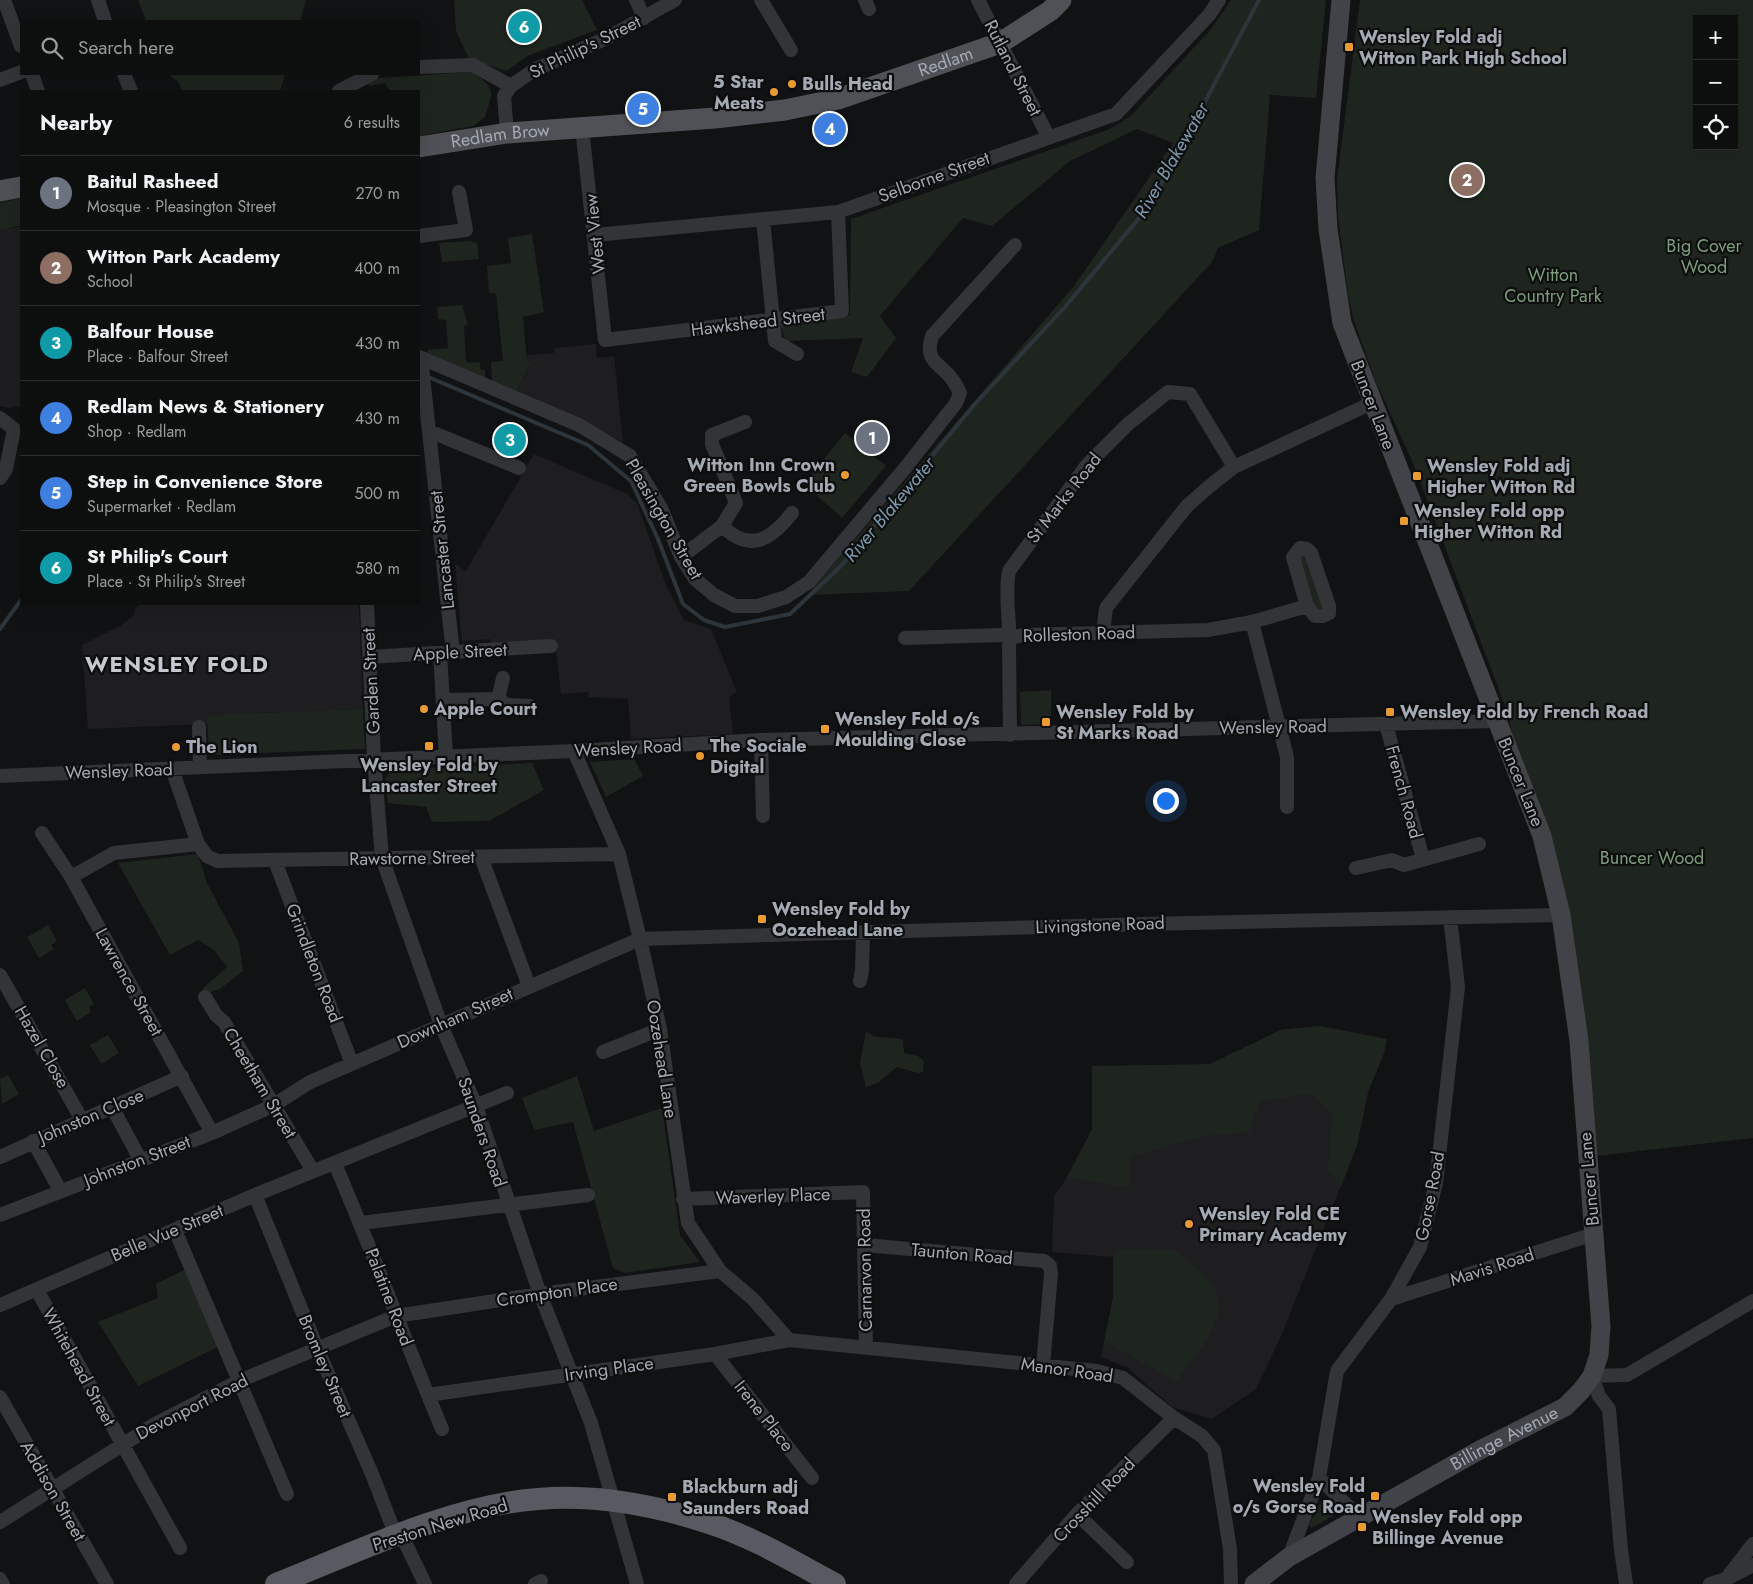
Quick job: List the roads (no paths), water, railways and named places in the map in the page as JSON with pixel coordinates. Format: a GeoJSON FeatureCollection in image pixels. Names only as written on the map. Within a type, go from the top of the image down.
{"type":"FeatureCollection","features":[{"type":"Feature","properties":{"kind":"highway","name":"Preston New Road"},"geometry":{"type":"LineString","coordinates":[[276,1584],[398,1535],[474,1510],[505,1503],[571,1498],[612,1500],[658,1509],[710,1523],[746,1537],[835,1584]]}},
{"type":"Feature","properties":{"kind":"main road","name":"Buncer Lane"},"geometry":{"type":"LineString","coordinates":[[1341,0],[1325,178],[1328,229],[1342,323],[1542,836],[1561,915],[1578,1041],[1594,1234],[1600,1326],[1599,1355],[1592,1376]]}},
{"type":"Feature","properties":{"kind":"main road","name":"Redlam"},"geometry":{"type":"LineString","coordinates":[[582,128],[715,118],[785,110],[838,98],[1000,43],[1052,4]]}},
{"type":"Feature","properties":{"kind":"main road","name":"Redlam Brow"},"geometry":{"type":"LineString","coordinates":[[420,148],[507,133],[582,128]]}},
{"type":"Feature","properties":{"kind":"main road"},"geometry":{"type":"LineString","coordinates":[[0,191],[20,187]]}},
{"type":"Feature","properties":{"kind":"main road","name":"Billinge Avenue"},"geometry":{"type":"LineString","coordinates":[[1254,1584],[1289,1556],[1478,1451],[1565,1407],[1581,1391],[1592,1376]]}},
{"type":"Feature","properties":{"kind":"street"},"geometry":{"type":"LineString","coordinates":[[4,0],[20,43]]}},
{"type":"Feature","properties":{"kind":"street"},"geometry":{"type":"LineString","coordinates":[[98,0],[106,20]]}},
{"type":"Feature","properties":{"kind":"street"},"geometry":{"type":"LineString","coordinates":[[636,0],[644,18]]}},
{"type":"Feature","properties":{"kind":"street","name":"St Philip's Street"},"geometry":{"type":"LineString","coordinates":[[507,133],[504,96],[511,86],[534,70],[607,38],[675,0]]}},
{"type":"Feature","properties":{"kind":"street"},"geometry":{"type":"LineString","coordinates":[[761,0],[791,50]]}},
{"type":"Feature","properties":{"kind":"street","name":"Rutland Street"},"geometry":{"type":"LineString","coordinates":[[978,0],[1048,136]]}},
{"type":"Feature","properties":{"kind":"street","name":"Selborne Street"},"geometry":{"type":"LineString","coordinates":[[595,235],[838,212],[1048,136],[1116,114],[1209,15],[1219,0]]}},
{"type":"Feature","properties":{"kind":"street"},"geometry":{"type":"LineString","coordinates":[[420,67],[473,65],[511,86]]}},
{"type":"Feature","properties":{"kind":"street"},"geometry":{"type":"LineString","coordinates":[[0,80],[20,72]]}},
{"type":"Feature","properties":{"kind":"street"},"geometry":{"type":"LineString","coordinates":[[32,75],[38,90]]}},
{"type":"Feature","properties":{"kind":"street"},"geometry":{"type":"LineString","coordinates":[[124,75],[131,90]]}},
{"type":"Feature","properties":{"kind":"street"},"geometry":{"type":"LineString","coordinates":[[341,90],[370,75]]}},
{"type":"Feature","properties":{"kind":"street","name":"West View"},"geometry":{"type":"LineString","coordinates":[[582,128],[605,340]]}},
{"type":"Feature","properties":{"kind":"street"},"geometry":{"type":"LineString","coordinates":[[420,236],[466,230],[459,192]]}},
{"type":"Feature","properties":{"kind":"street","name":"Hawkshead Street"},"geometry":{"type":"LineString","coordinates":[[605,340],[842,311],[838,212]]}},
{"type":"Feature","properties":{"kind":"street"},"geometry":{"type":"LineString","coordinates":[[763,219],[775,341],[797,354]]}},
{"type":"Feature","properties":{"kind":"street","name":"Pleasington Street"},"geometry":{"type":"LineString","coordinates":[[421,367],[579,425],[630,456],[661,508],[682,557],[695,579],[714,595],[734,606],[758,606],[786,597],[808,582],[906,467],[956,403],[960,393],[952,378],[934,363],[929,346],[932,336],[1015,245]]}},
{"type":"Feature","properties":{"kind":"street","name":"Lancaster Street"},"geometry":{"type":"LineString","coordinates":[[421,367],[429,431],[447,653],[443,700],[446,756]]}},
{"type":"Feature","properties":{"kind":"street","name":"St Marks Road"},"geometry":{"type":"LineString","coordinates":[[1010,735],[1009,646],[1011,638],[1008,629],[1007,580],[1009,572],[1016,559],[1087,465],[1128,424],[1168,392],[1190,394],[1234,467]]}},
{"type":"Feature","properties":{"kind":"street"},"geometry":{"type":"LineString","coordinates":[[1103,633],[1106,608],[1146,555],[1187,506],[1234,467],[1372,403]]}},
{"type":"Feature","properties":{"kind":"street"},"geometry":{"type":"LineString","coordinates":[[0,418],[18,426],[6,469],[0,478]]}},
{"type":"Feature","properties":{"kind":"street"},"geometry":{"type":"LineString","coordinates":[[682,557],[722,526],[736,502],[712,444],[709,430],[745,422]]}},
{"type":"Feature","properties":{"kind":"street"},"geometry":{"type":"LineString","coordinates":[[429,431],[519,468]]}},
{"type":"Feature","properties":{"kind":"street"},"geometry":{"type":"LineString","coordinates":[[722,526],[733,536],[744,541],[758,542],[781,527],[792,512]]}},
{"type":"Feature","properties":{"kind":"street","name":"Garden Street"},"geometry":{"type":"LineString","coordinates":[[367,605],[374,759]]}},
{"type":"Feature","properties":{"kind":"street","name":"Rolleston Road"},"geometry":{"type":"LineString","coordinates":[[905,638],[1002,635],[1011,638],[1023,635],[1208,630],[1252,622],[1307,606]]}},
{"type":"Feature","properties":{"kind":"street"},"geometry":{"type":"LineString","coordinates":[[1252,622],[1287,757],[1288,807]]}},
{"type":"Feature","properties":{"kind":"street","name":"Apple Street"},"geometry":{"type":"LineString","coordinates":[[369,657],[551,646]]}},
{"type":"Feature","properties":{"kind":"street"},"geometry":{"type":"LineString","coordinates":[[498,698],[504,678]]}},
{"type":"Feature","properties":{"kind":"street"},"geometry":{"type":"LineString","coordinates":[[443,700],[498,698],[507,704],[530,706]]}},
{"type":"Feature","properties":{"kind":"street","name":"Wensley Road"},"geometry":{"type":"LineString","coordinates":[[0,776],[574,751],[761,740],[1496,721]]}},
{"type":"Feature","properties":{"kind":"street","name":"French Road"},"geometry":{"type":"LineString","coordinates":[[1386,724],[1422,860]]}},
{"type":"Feature","properties":{"kind":"street"},"geometry":{"type":"LineString","coordinates":[[199,727],[200,767]]}},
{"type":"Feature","properties":{"kind":"street"},"geometry":{"type":"LineString","coordinates":[[761,740],[763,816]]}},
{"type":"Feature","properties":{"kind":"street","name":"Oozehead Lane"},"geometry":{"type":"LineString","coordinates":[[574,751],[619,854],[640,938],[660,1029],[683,1199],[688,1223],[720,1271],[753,1299],[789,1340]]}},
{"type":"Feature","properties":{"kind":"street","name":"Saunders Road"},"geometry":{"type":"LineString","coordinates":[[374,759],[382,858],[441,1025],[476,1106],[540,1294],[591,1423],[636,1584]]}},
{"type":"Feature","properties":{"kind":"street"},"geometry":{"type":"LineString","coordinates":[[70,877],[114,854],[198,844],[172,769]]}},
{"type":"Feature","properties":{"kind":"street","name":"Lawrence Street"},"geometry":{"type":"LineString","coordinates":[[42,833],[70,877],[212,1133]]}},
{"type":"Feature","properties":{"kind":"street","name":"Rawstorne Street"},"geometry":{"type":"LineString","coordinates":[[198,844],[206,856],[217,861],[619,854]]}},
{"type":"Feature","properties":{"kind":"street","name":"French Road"},"geometry":{"type":"LineString","coordinates":[[1356,868],[1392,860],[1404,865],[1480,844]]}},
{"type":"Feature","properties":{"kind":"street"},"geometry":{"type":"LineString","coordinates":[[481,857],[529,986]]}},
{"type":"Feature","properties":{"kind":"street","name":"Grindleton Road"},"geometry":{"type":"LineString","coordinates":[[275,861],[352,1064]]}},
{"type":"Feature","properties":{"kind":"street","name":"Livingstone Road"},"geometry":{"type":"LineString","coordinates":[[640,938],[1561,915]]}},
{"type":"Feature","properties":{"kind":"street","name":"Gorse Road"},"geometry":{"type":"LineString","coordinates":[[1289,1556],[1319,1478],[1337,1371],[1391,1299],[1420,1247],[1436,1184],[1458,987],[1450,917]]}},
{"type":"Feature","properties":{"kind":"street"},"geometry":{"type":"LineString","coordinates":[[860,980],[863,933]]}},
{"type":"Feature","properties":{"kind":"street","name":"Downham Street"},"geometry":{"type":"LineString","coordinates":[[274,1105],[310,1082],[640,938]]}},
{"type":"Feature","properties":{"kind":"street","name":"Hazel Close"},"geometry":{"type":"LineString","coordinates":[[0,975],[82,1120]]}},
{"type":"Feature","properties":{"kind":"street","name":"Cheetham Street"},"geometry":{"type":"LineString","coordinates":[[205,997],[216,1015],[224,1022],[313,1171]]}},
{"type":"Feature","properties":{"kind":"street"},"geometry":{"type":"LineString","coordinates":[[603,1052],[660,1029]]}},
{"type":"Feature","properties":{"kind":"street","name":"Johnston Close"},"geometry":{"type":"LineString","coordinates":[[0,1157],[32,1141],[182,1076]]}},
{"type":"Feature","properties":{"kind":"street","name":"Belle Vue Street"},"geometry":{"type":"LineString","coordinates":[[0,1304],[255,1195],[507,1094]]}},
{"type":"Feature","properties":{"kind":"street","name":"Johnston Street"},"geometry":{"type":"LineString","coordinates":[[0,1215],[140,1159],[212,1133],[274,1105]]}},
{"type":"Feature","properties":{"kind":"street"},"geometry":{"type":"LineString","coordinates":[[112,1107],[140,1159]]}},
{"type":"Feature","properties":{"kind":"street"},"geometry":{"type":"LineString","coordinates":[[32,1141],[60,1190]]}},
{"type":"Feature","properties":{"kind":"street","name":"Palatine Road"},"geometry":{"type":"LineString","coordinates":[[335,1164],[361,1223],[442,1429]]}},
{"type":"Feature","properties":{"kind":"street","name":"Waverley Place"},"geometry":{"type":"LineString","coordinates":[[683,1199],[863,1192]]}},
{"type":"Feature","properties":{"kind":"street","name":"Carnarvon Road"},"geometry":{"type":"LineString","coordinates":[[863,1192],[866,1347]]}},
{"type":"Feature","properties":{"kind":"street","name":"Bromley Street"},"geometry":{"type":"LineString","coordinates":[[255,1195],[316,1348],[398,1535],[425,1584]]}},
{"type":"Feature","properties":{"kind":"street"},"geometry":{"type":"LineString","coordinates":[[361,1223],[588,1195]]}},
{"type":"Feature","properties":{"kind":"street"},"geometry":{"type":"LineString","coordinates":[[175,1230],[287,1494]]}},
{"type":"Feature","properties":{"kind":"street","name":"Mavis Road"},"geometry":{"type":"LineString","coordinates":[[1391,1299],[1594,1234]]}},
{"type":"Feature","properties":{"kind":"street","name":"Taunton Road"},"geometry":{"type":"LineString","coordinates":[[865,1245],[1044,1261],[1050,1266],[1051,1274],[1043,1364]]}},
{"type":"Feature","properties":{"kind":"street","name":"Crompton Place"},"geometry":{"type":"LineString","coordinates":[[396,1316],[540,1294],[720,1271]]}},
{"type":"Feature","properties":{"kind":"street","name":"Whitehead Street"},"geometry":{"type":"LineString","coordinates":[[36,1290],[180,1548]]}},
{"type":"Feature","properties":{"kind":"street"},"geometry":{"type":"LineString","coordinates":[[1626,1584],[1621,1550],[1609,1409],[1599,1396],[1592,1376],[1627,1375],[1753,1301]]}},
{"type":"Feature","properties":{"kind":"street","name":"Devonport Road"},"geometry":{"type":"LineString","coordinates":[[0,1522],[157,1423],[240,1381],[396,1316]]}},
{"type":"Feature","properties":{"kind":"street","name":"Manor Road"},"geometry":{"type":"LineString","coordinates":[[789,1340],[1043,1364],[1097,1371],[1123,1378],[1177,1420],[1202,1436],[1214,1450],[1230,1550],[1231,1584]]}},
{"type":"Feature","properties":{"kind":"street","name":"Irving Place"},"geometry":{"type":"LineString","coordinates":[[428,1395],[715,1354],[789,1340]]}},
{"type":"Feature","properties":{"kind":"street","name":"Irene Place"},"geometry":{"type":"LineString","coordinates":[[715,1354],[812,1478]]}},
{"type":"Feature","properties":{"kind":"street","name":"Addison Street"},"geometry":{"type":"LineString","coordinates":[[0,1397],[106,1584]]}},
{"type":"Feature","properties":{"kind":"street","name":"Crosshill Road"},"geometry":{"type":"LineString","coordinates":[[1016,1584],[1078,1514],[1177,1420]]}},
{"type":"Feature","properties":{"kind":"street"},"geometry":{"type":"LineString","coordinates":[[1319,1478],[1359,1517]]}},
{"type":"Feature","properties":{"kind":"street"},"geometry":{"type":"LineString","coordinates":[[1078,1514],[1126,1562]]}},
{"type":"Feature","properties":{"kind":"street"},"geometry":{"type":"LineString","coordinates":[[1726,1579],[1753,1544]]}},
{"type":"Feature","properties":{"kind":"street"},"geometry":{"type":"LineString","coordinates":[[1710,1584],[1726,1579],[1753,1565]]}},
{"type":"Feature","properties":{"kind":"street"},"geometry":{"type":"LineString","coordinates":[[0,1579],[3,1584]]}},
{"type":"Feature","properties":{"kind":"waterway","name":"River Blakewater"},"geometry":{"type":"LineString","coordinates":[[426,376],[588,445],[631,481],[658,539],[683,604],[704,620],[725,627],[790,614],[841,566],[975,404],[1065,307],[1150,205],[1259,0]]}},
{"type":"Feature","properties":{"kind":"waterway","name":"River Blakewater"},"geometry":{"type":"LineString","coordinates":[[0,629],[20,601]]}},
{"type":"Feature","properties":{"kind":"place","name":"St Philip's Court"},"geometry":{"type":"Point","coordinates":[524,27]}},
{"type":"Feature","properties":{"kind":"place","name":"Wensley Fold adj Witton Park High School"},"geometry":{"type":"Point","coordinates":[1349,47]}},
{"type":"Feature","properties":{"kind":"place","name":"Bulls Head"},"geometry":{"type":"Point","coordinates":[792,84]}},
{"type":"Feature","properties":{"kind":"place","name":"5 Star Meats"},"geometry":{"type":"Point","coordinates":[774,92]}},
{"type":"Feature","properties":{"kind":"place","name":"Step in Convenience Store"},"geometry":{"type":"Point","coordinates":[643,109]}},
{"type":"Feature","properties":{"kind":"place","name":"Redlam News & Stationery"},"geometry":{"type":"Point","coordinates":[830,129]}},
{"type":"Feature","properties":{"kind":"place","name":"Witton Park Academy"},"geometry":{"type":"Point","coordinates":[1467,180]}},
{"type":"Feature","properties":{"kind":"place","name":"Baitul Rasheed"},"geometry":{"type":"Point","coordinates":[872,438]}},
{"type":"Feature","properties":{"kind":"place","name":"Balfour House"},"geometry":{"type":"Point","coordinates":[510,440]}},
{"type":"Feature","properties":{"kind":"place","name":"Witton Inn Crown Green Bowls Club"},"geometry":{"type":"Point","coordinates":[845,475]}},
{"type":"Feature","properties":{"kind":"place","name":"Wensley Fold adj Higher Witton Rd"},"geometry":{"type":"Point","coordinates":[1417,476]}},
{"type":"Feature","properties":{"kind":"place","name":"Wensley Fold opp Higher Witton Rd"},"geometry":{"type":"Point","coordinates":[1404,521]}},
{"type":"Feature","properties":{"kind":"place","name":"Apple Court"},"geometry":{"type":"Point","coordinates":[424,709]}},
{"type":"Feature","properties":{"kind":"place","name":"Wensley Fold by French Road"},"geometry":{"type":"Point","coordinates":[1390,712]}},
{"type":"Feature","properties":{"kind":"place","name":"Wensley Fold by St Marks Road"},"geometry":{"type":"Point","coordinates":[1046,722]}},
{"type":"Feature","properties":{"kind":"place","name":"Wensley Fold o/s Moulding Close"},"geometry":{"type":"Point","coordinates":[825,729]}},
{"type":"Feature","properties":{"kind":"place","name":"Wensley Fold by Lancaster Street"},"geometry":{"type":"Point","coordinates":[429,746]}},
{"type":"Feature","properties":{"kind":"place","name":"The Lion"},"geometry":{"type":"Point","coordinates":[176,747]}},
{"type":"Feature","properties":{"kind":"place","name":"The Sociale Digital"},"geometry":{"type":"Point","coordinates":[700,756]}},
{"type":"Feature","properties":{"kind":"place","name":"Wensley Fold by Oozehead Lane"},"geometry":{"type":"Point","coordinates":[762,919]}},
{"type":"Feature","properties":{"kind":"place","name":"Wensley Fold CE Primary Academy"},"geometry":{"type":"Point","coordinates":[1189,1224]}},
{"type":"Feature","properties":{"kind":"place","name":"Wensley Fold o/s Gorse Road"},"geometry":{"type":"Point","coordinates":[1375,1496]}},
{"type":"Feature","properties":{"kind":"place","name":"Blackburn adj Saunders Road"},"geometry":{"type":"Point","coordinates":[672,1497]}},
{"type":"Feature","properties":{"kind":"place","name":"Wensley Fold opp Billinge Avenue"},"geometry":{"type":"Point","coordinates":[1362,1527]}},
{"type":"Feature","properties":{"kind":"district","name":"WENSLEY FOLD"},"geometry":{"type":"Point","coordinates":[177,664]}},
{"type":"Feature","properties":{"kind":"park label","name":"Big Cover Wood"},"geometry":{"type":"Point","coordinates":[1704,256]}},
{"type":"Feature","properties":{"kind":"park label","name":"Witton Country Park"},"geometry":{"type":"Point","coordinates":[1553,285]}},
{"type":"Feature","properties":{"kind":"park label","name":"Buncer Wood"},"geometry":{"type":"Point","coordinates":[1652,858]}}]}
